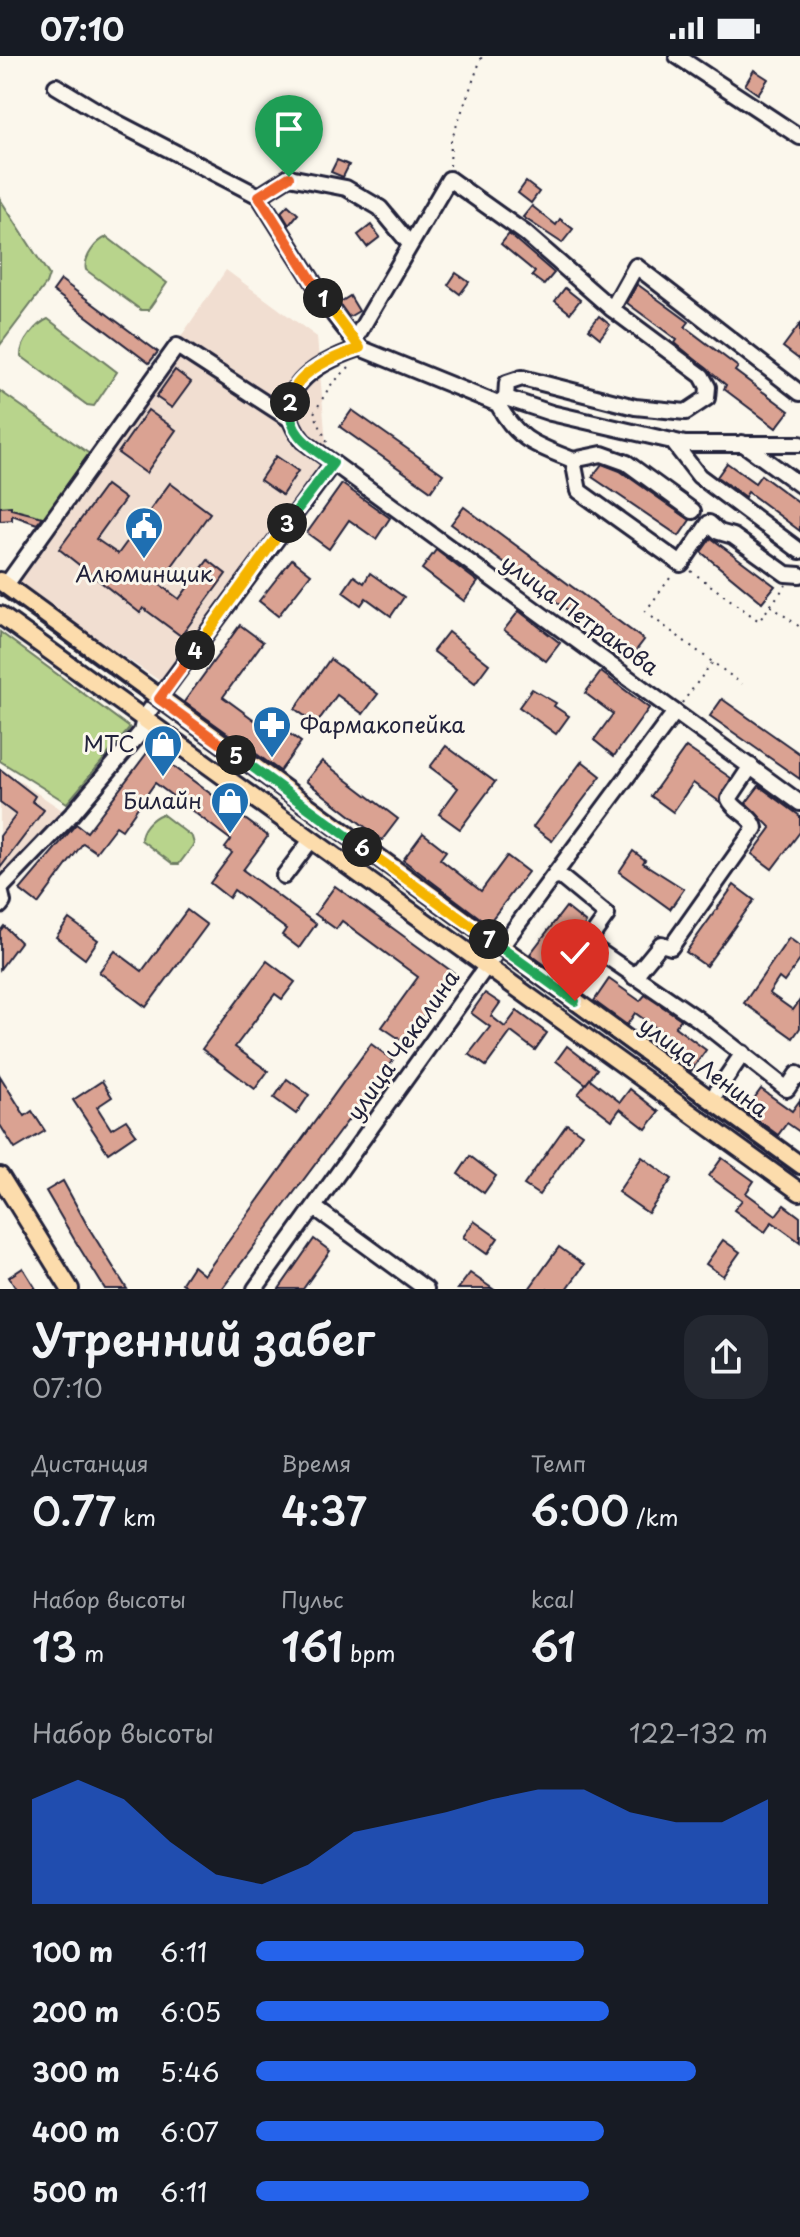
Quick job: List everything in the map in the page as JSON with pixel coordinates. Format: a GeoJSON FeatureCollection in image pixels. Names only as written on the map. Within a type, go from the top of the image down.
{"type":"FeatureCollection","features":[{"type":"Feature","properties":{"kind":"main road","name":"улица Ленина"},"geometry":{"type":"LineString","coordinates":[[3,583],[800,1165]]}},
{"type":"Feature","properties":{"kind":"main road","name":"улица Ленина"},"geometry":{"type":"LineString","coordinates":[[0,615],[800,1192]]}},
{"type":"Feature","properties":{"kind":"main road"},"geometry":{"type":"LineString","coordinates":[[0,1176],[70,1289]]}},
{"type":"Feature","properties":{"kind":"street"},"geometry":{"type":"LineString","coordinates":[[677,56],[800,137]]}},
{"type":"Feature","properties":{"kind":"street"},"geometry":{"type":"LineString","coordinates":[[56,86],[114,121],[259,196],[357,345],[502,401],[672,441],[800,444]]}},
{"type":"Feature","properties":{"kind":"street"},"geometry":{"type":"LineString","coordinates":[[259,196],[289,177],[346,188],[380,208],[409,243]]}},
{"type":"Feature","properties":{"kind":"street"},"geometry":{"type":"LineString","coordinates":[[288,418],[290,393],[311,372],[357,345],[409,243],[449,179],[525,233],[612,309],[702,376],[708,387],[707,398],[698,408],[686,412],[635,407],[522,378],[507,383],[502,401],[509,426],[525,440],[573,460],[602,454],[627,463],[693,511]]}},
{"type":"Feature","properties":{"kind":"street"},"geometry":{"type":"LineString","coordinates":[[612,309],[636,266],[800,393]]}},
{"type":"Feature","properties":{"kind":"street","name":"улица Петракова"},"geometry":{"type":"LineString","coordinates":[[3,583],[177,346],[288,418],[303,441],[333,458],[800,803]]}},
{"type":"Feature","properties":{"kind":"street"},"geometry":{"type":"LineString","coordinates":[[672,441],[699,476],[800,551]]}},
{"type":"Feature","properties":{"kind":"street"},"geometry":{"type":"LineString","coordinates":[[742,443],[800,485]]}},
{"type":"Feature","properties":{"kind":"street"},"geometry":{"type":"LineString","coordinates":[[0,906],[3,902],[0,889],[72,814],[141,732],[144,718],[333,458]]}},
{"type":"Feature","properties":{"kind":"street"},"geometry":{"type":"LineString","coordinates":[[573,460],[579,491],[681,564],[709,523],[719,532],[733,536],[786,574],[797,574]]}},
{"type":"Feature","properties":{"kind":"street","name":"улица Чекалина"},"geometry":{"type":"LineString","coordinates":[[255,1289],[486,967],[675,712]]}},
{"type":"Feature","properties":{"kind":"street"},"geometry":{"type":"LineString","coordinates":[[634,977],[661,944],[671,947],[755,828],[753,820],[732,806],[729,799],[751,766]]}},
{"type":"Feature","properties":{"kind":"street"},"geometry":{"type":"LineString","coordinates":[[284,876],[311,840]]}},
{"type":"Feature","properties":{"kind":"street"},"geometry":{"type":"LineString","coordinates":[[556,873],[607,915],[587,943],[698,1019],[787,1089],[797,1074],[800,1077]]}},
{"type":"Feature","properties":{"kind":"street"},"geometry":{"type":"LineString","coordinates":[[711,1100],[743,1053]]}},
{"type":"Feature","properties":{"kind":"street"},"geometry":{"type":"LineString","coordinates":[[315,1208],[426,1289]]}},
{"type":"Feature","properties":{"kind":"path"},"geometry":{"type":"LineString","coordinates":[[449,179],[451,141],[482,56]]}},
{"type":"Feature","properties":{"kind":"path"},"geometry":{"type":"LineString","coordinates":[[333,458],[314,413],[330,386],[349,367]]}},
{"type":"Feature","properties":{"kind":"path"},"geometry":{"type":"LineString","coordinates":[[645,612],[681,564],[759,621],[797,574]]}},
{"type":"Feature","properties":{"kind":"path"},"geometry":{"type":"LineString","coordinates":[[770,606],[800,627]]}},
{"type":"Feature","properties":{"kind":"path"},"geometry":{"type":"LineString","coordinates":[[652,617],[742,684]]}},
{"type":"Feature","properties":{"kind":"path"},"geometry":{"type":"LineString","coordinates":[[675,712],[713,662]]}},
{"type":"Feature","properties":{"kind":"shaded area"},"geometry":{"type":"Polygon","coordinates":[[[226,270],[317,337],[327,455],[163,683],[14,583],[226,270]]]}},
{"type":"Feature","properties":{"kind":"shaded area"},"geometry":{"type":"Polygon","coordinates":[[[0,768],[62,810],[0,884],[0,768]]]}},
{"type":"Feature","properties":{"kind":"green space"},"geometry":{"type":"Polygon","coordinates":[[[0,199],[49,275],[46,284],[0,345],[0,199]]]}},
{"type":"Feature","properties":{"kind":"green space"},"geometry":{"type":"Polygon","coordinates":[[[107,237],[167,283],[148,310],[141,310],[86,270],[86,260],[91,250],[107,237]]]}},
{"type":"Feature","properties":{"kind":"green space"},"geometry":{"type":"Polygon","coordinates":[[[48,319],[117,372],[94,406],[87,405],[21,356],[30,334],[48,319]]]}},
{"type":"Feature","properties":{"kind":"green space"},"geometry":{"type":"Polygon","coordinates":[[[0,391],[101,462],[51,532],[27,516],[0,515],[0,391]]]}},
{"type":"Feature","properties":{"kind":"green space"},"geometry":{"type":"Polygon","coordinates":[[[0,632],[130,728],[67,803],[0,761],[0,632]]]}},
{"type":"Feature","properties":{"kind":"green space"},"geometry":{"type":"Polygon","coordinates":[[[162,814],[192,837],[194,844],[179,864],[173,864],[141,840],[147,824],[162,814]]]}},
{"type":"Feature","properties":{"kind":"building"},"geometry":{"type":"Polygon","coordinates":[[[754,70],[768,79],[758,94],[745,85],[754,70]]]}},
{"type":"Feature","properties":{"kind":"building"},"geometry":{"type":"Polygon","coordinates":[[[337,160],[349,165],[343,177],[331,172],[337,160]]]}},
{"type":"Feature","properties":{"kind":"building"},"geometry":{"type":"Polygon","coordinates":[[[526,182],[539,192],[531,203],[518,193],[526,182]]]}},
{"type":"Feature","properties":{"kind":"building"},"geometry":{"type":"Polygon","coordinates":[[[288,205],[298,214],[289,225],[281,212],[288,205]]]}},
{"type":"Feature","properties":{"kind":"building"},"geometry":{"type":"Polygon","coordinates":[[[532,206],[556,225],[560,219],[573,229],[562,243],[523,217],[532,206]]]}},
{"type":"Feature","properties":{"kind":"building"},"geometry":{"type":"Polygon","coordinates":[[[371,225],[380,237],[367,247],[358,235],[371,225]]]}},
{"type":"Feature","properties":{"kind":"building"},"geometry":{"type":"Polygon","coordinates":[[[509,234],[554,273],[544,285],[532,276],[535,272],[501,244],[509,234]]]}},
{"type":"Feature","properties":{"kind":"building"},"geometry":{"type":"Polygon","coordinates":[[[456,273],[469,282],[460,294],[448,285],[456,273]]]}},
{"type":"Feature","properties":{"kind":"building"},"geometry":{"type":"Polygon","coordinates":[[[61,280],[158,352],[149,363],[53,291],[61,280]]]}},
{"type":"Feature","properties":{"kind":"building"},"geometry":{"type":"Polygon","coordinates":[[[637,284],[689,322],[685,327],[738,367],[735,371],[789,411],[776,428],[724,389],[726,385],[675,343],[677,340],[627,303],[637,284]]]}},
{"type":"Feature","properties":{"kind":"building"},"geometry":{"type":"Polygon","coordinates":[[[565,288],[580,300],[570,313],[555,301],[565,288]]]}},
{"type":"Feature","properties":{"kind":"building"},"geometry":{"type":"Polygon","coordinates":[[[350,296],[359,311],[349,317],[339,303],[350,296]]]}},
{"type":"Feature","properties":{"kind":"building"},"geometry":{"type":"Polygon","coordinates":[[[599,316],[610,325],[600,338],[589,329],[599,316]]]}},
{"type":"Feature","properties":{"kind":"building"},"geometry":{"type":"Polygon","coordinates":[[[800,324],[800,360],[783,347],[800,324]]]}},
{"type":"Feature","properties":{"kind":"building"},"geometry":{"type":"Polygon","coordinates":[[[175,370],[191,382],[172,408],[156,397],[175,370]]]}},
{"type":"Feature","properties":{"kind":"building"},"geometry":{"type":"Polygon","coordinates":[[[148,410],[176,430],[146,473],[118,453],[148,410]]]}},
{"type":"Feature","properties":{"kind":"building"},"geometry":{"type":"Polygon","coordinates":[[[352,410],[443,474],[431,491],[340,427],[352,410]]]}},
{"type":"Feature","properties":{"kind":"building"},"geometry":{"type":"Polygon","coordinates":[[[276,456],[298,471],[282,495],[260,480],[276,456]]]}},
{"type":"Feature","properties":{"kind":"building"},"geometry":{"type":"Polygon","coordinates":[[[727,463],[755,483],[761,475],[800,504],[800,531],[748,492],[745,497],[717,477],[727,463]]]}},
{"type":"Feature","properties":{"kind":"building"},"geometry":{"type":"Polygon","coordinates":[[[602,464],[620,471],[690,520],[679,536],[592,477],[602,464]]]}},
{"type":"Feature","properties":{"kind":"building"},"geometry":{"type":"Polygon","coordinates":[[[170,483],[210,513],[159,584],[179,599],[208,560],[226,574],[181,636],[143,608],[140,613],[59,549],[106,485],[125,499],[96,539],[118,554],[170,483]]]}},
{"type":"Feature","properties":{"kind":"building"},"geometry":{"type":"Polygon","coordinates":[[[342,484],[390,518],[376,539],[349,520],[329,549],[307,533],[342,484]]]}},
{"type":"Feature","properties":{"kind":"building"},"geometry":{"type":"Polygon","coordinates":[[[11,506],[11,509],[43,517],[37,524],[12,515],[12,520],[0,521],[0,507],[11,506]]]}},
{"type":"Feature","properties":{"kind":"building"},"geometry":{"type":"Polygon","coordinates":[[[464,507],[644,640],[631,657],[451,524],[464,507]]]}},
{"type":"Feature","properties":{"kind":"building"},"geometry":{"type":"Polygon","coordinates":[[[711,538],[775,586],[762,602],[701,552],[711,538]]]}},
{"type":"Feature","properties":{"kind":"building"},"geometry":{"type":"Polygon","coordinates":[[[436,550],[478,582],[464,601],[422,569],[436,550]]]}},
{"type":"Feature","properties":{"kind":"building"},"geometry":{"type":"Polygon","coordinates":[[[292,559],[311,574],[278,616],[259,601],[292,559]]]}},
{"type":"Feature","properties":{"kind":"building"},"geometry":{"type":"Polygon","coordinates":[[[370,573],[404,597],[391,616],[366,598],[361,605],[343,592],[354,576],[364,583],[370,573]]]}},
{"type":"Feature","properties":{"kind":"building"},"geometry":{"type":"Polygon","coordinates":[[[519,611],[560,643],[546,661],[504,630],[519,611]]]}},
{"type":"Feature","properties":{"kind":"building"},"geometry":{"type":"Polygon","coordinates":[[[240,625],[263,642],[223,697],[272,733],[277,725],[301,742],[280,771],[184,702],[240,625]]]}},
{"type":"Feature","properties":{"kind":"building"},"geometry":{"type":"Polygon","coordinates":[[[448,632],[489,664],[475,683],[433,651],[448,632]]]}},
{"type":"Feature","properties":{"kind":"building"},"geometry":{"type":"Polygon","coordinates":[[[330,659],[378,694],[363,714],[337,695],[316,724],[295,709],[330,659]]]}},
{"type":"Feature","properties":{"kind":"building"},"geometry":{"type":"Polygon","coordinates":[[[601,672],[649,708],[614,756],[594,740],[613,714],[585,693],[601,672]]]}},
{"type":"Feature","properties":{"kind":"building"},"geometry":{"type":"Polygon","coordinates":[[[532,689],[556,703],[554,706],[569,716],[556,734],[519,707],[532,689]]]}},
{"type":"Feature","properties":{"kind":"building"},"geometry":{"type":"Polygon","coordinates":[[[722,699],[800,754],[800,779],[710,716],[722,699]]]}},
{"type":"Feature","properties":{"kind":"building"},"geometry":{"type":"Polygon","coordinates":[[[446,746],[495,782],[460,829],[439,814],[458,788],[430,767],[446,746]]]}},
{"type":"Feature","properties":{"kind":"building"},"geometry":{"type":"Polygon","coordinates":[[[686,747],[731,778],[720,802],[693,783],[673,812],[651,796],[686,747]]]}},
{"type":"Feature","properties":{"kind":"building"},"geometry":{"type":"Polygon","coordinates":[[[150,749],[268,836],[243,870],[316,924],[299,948],[282,935],[286,929],[234,890],[229,898],[210,883],[232,853],[225,848],[231,840],[155,783],[122,830],[116,826],[96,852],[83,843],[38,904],[20,890],[76,824],[87,832],[150,749]]]}},
{"type":"Feature","properties":{"kind":"building"},"geometry":{"type":"Polygon","coordinates":[[[322,761],[398,819],[382,840],[306,781],[322,761]]]}},
{"type":"Feature","properties":{"kind":"building"},"geometry":{"type":"Polygon","coordinates":[[[582,761],[601,776],[552,841],[533,827],[582,761]]]}},
{"type":"Feature","properties":{"kind":"building"},"geometry":{"type":"Polygon","coordinates":[[[0,769],[35,796],[32,801],[44,810],[0,868],[0,836],[16,815],[0,803],[0,769]]]}},
{"type":"Feature","properties":{"kind":"building"},"geometry":{"type":"Polygon","coordinates":[[[759,786],[800,816],[800,832],[772,869],[752,854],[771,828],[746,803],[759,786]]]}},
{"type":"Feature","properties":{"kind":"building"},"geometry":{"type":"Polygon","coordinates":[[[423,833],[446,851],[440,859],[481,891],[507,856],[528,872],[488,924],[403,860],[423,833]]]}},
{"type":"Feature","properties":{"kind":"building"},"geometry":{"type":"Polygon","coordinates":[[[633,851],[645,860],[643,863],[684,889],[670,909],[619,872],[633,851]]]}},
{"type":"Feature","properties":{"kind":"building"},"geometry":{"type":"Polygon","coordinates":[[[734,885],[754,900],[706,966],[686,952],[734,885]]]}},
{"type":"Feature","properties":{"kind":"building"},"geometry":{"type":"Polygon","coordinates":[[[335,886],[454,973],[404,1042],[382,1027],[418,977],[342,921],[336,929],[315,914],[335,886]]]}},
{"type":"Feature","properties":{"kind":"building"},"geometry":{"type":"Polygon","coordinates":[[[566,907],[586,923],[566,948],[594,970],[579,990],[530,954],[566,907]]]}},
{"type":"Feature","properties":{"kind":"building"},"geometry":{"type":"Polygon","coordinates":[[[187,910],[207,925],[146,1007],[99,972],[115,951],[142,971],[187,910]]]}},
{"type":"Feature","properties":{"kind":"building"},"geometry":{"type":"Polygon","coordinates":[[[69,919],[98,940],[85,959],[56,937],[69,919]]]}},
{"type":"Feature","properties":{"kind":"building"},"geometry":{"type":"Polygon","coordinates":[[[4,926],[20,942],[0,969],[0,931],[4,926]]]}},
{"type":"Feature","properties":{"kind":"building"},"geometry":{"type":"Polygon","coordinates":[[[789,938],[800,946],[800,960],[784,982],[779,978],[769,993],[793,1010],[800,1000],[800,1028],[793,1038],[744,1003],[789,938]]]}},
{"type":"Feature","properties":{"kind":"building"},"geometry":{"type":"Polygon","coordinates":[[[267,961],[295,982],[282,999],[275,994],[235,1047],[268,1071],[255,1089],[202,1049],[267,961]]]}},
{"type":"Feature","properties":{"kind":"building"},"geometry":{"type":"Polygon","coordinates":[[[609,979],[640,1001],[645,995],[681,1019],[675,1027],[706,1050],[691,1071],[658,1047],[666,1035],[635,1013],[627,1025],[594,1001],[609,979]]]}},
{"type":"Feature","properties":{"kind":"building"},"geometry":{"type":"Polygon","coordinates":[[[485,993],[500,1003],[491,1016],[505,1027],[517,1011],[547,1033],[535,1050],[511,1032],[486,1066],[469,1054],[490,1027],[471,1013],[485,993]]]}},
{"type":"Feature","properties":{"kind":"building"},"geometry":{"type":"Polygon","coordinates":[[[371,1044],[393,1060],[222,1289],[190,1289],[182,1283],[193,1266],[204,1275],[371,1044]]]}},
{"type":"Feature","properties":{"kind":"building"},"geometry":{"type":"Polygon","coordinates":[[[567,1046],[597,1069],[586,1084],[556,1061],[567,1046]]]}},
{"type":"Feature","properties":{"kind":"building"},"geometry":{"type":"Polygon","coordinates":[[[0,1076],[25,1116],[32,1111],[45,1131],[15,1149],[0,1125],[0,1076]]]}},
{"type":"Feature","properties":{"kind":"building"},"geometry":{"type":"Polygon","coordinates":[[[287,1079],[309,1095],[296,1114],[274,1098],[287,1079]]]}},
{"type":"Feature","properties":{"kind":"building"},"geometry":{"type":"Polygon","coordinates":[[[590,1079],[620,1102],[630,1089],[659,1112],[646,1129],[620,1109],[612,1120],[578,1094],[590,1079]]]}},
{"type":"Feature","properties":{"kind":"building"},"geometry":{"type":"Polygon","coordinates":[[[102,1081],[112,1097],[97,1107],[111,1129],[126,1120],[136,1134],[108,1153],[73,1100],[102,1081]]]}},
{"type":"Feature","properties":{"kind":"building"},"geometry":{"type":"Polygon","coordinates":[[[761,1089],[792,1111],[800,1100],[800,1132],[787,1123],[778,1135],[745,1111],[761,1089]]]}},
{"type":"Feature","properties":{"kind":"building"},"geometry":{"type":"Polygon","coordinates":[[[567,1124],[582,1134],[539,1195],[524,1185],[567,1124]]]}},
{"type":"Feature","properties":{"kind":"building"},"geometry":{"type":"Polygon","coordinates":[[[470,1156],[496,1176],[484,1193],[458,1174],[470,1156]]]}},
{"type":"Feature","properties":{"kind":"building"},"geometry":{"type":"Polygon","coordinates":[[[642,1157],[672,1179],[648,1213],[618,1192],[642,1157]]]}},
{"type":"Feature","properties":{"kind":"building"},"geometry":{"type":"Polygon","coordinates":[[[722,1158],[754,1181],[746,1193],[776,1215],[784,1205],[800,1217],[800,1242],[772,1222],[765,1232],[734,1210],[742,1200],[709,1176],[722,1158]]]}},
{"type":"Feature","properties":{"kind":"building"},"geometry":{"type":"Polygon","coordinates":[[[63,1181],[127,1289],[105,1289],[74,1239],[46,1191],[63,1181]]]}},
{"type":"Feature","properties":{"kind":"building"},"geometry":{"type":"Polygon","coordinates":[[[474,1221],[498,1238],[487,1254],[463,1237],[474,1221]]]}},
{"type":"Feature","properties":{"kind":"building"},"geometry":{"type":"Polygon","coordinates":[[[314,1239],[330,1251],[303,1289],[279,1289],[314,1239]]]}},
{"type":"Feature","properties":{"kind":"building"},"geometry":{"type":"Polygon","coordinates":[[[723,1240],[740,1252],[723,1276],[706,1264],[723,1240]]]}},
{"type":"Feature","properties":{"kind":"building"},"geometry":{"type":"Polygon","coordinates":[[[559,1247],[584,1265],[567,1289],[529,1289],[559,1247]]]}},
{"type":"Feature","properties":{"kind":"building"},"geometry":{"type":"Polygon","coordinates":[[[23,1268],[36,1289],[16,1289],[9,1277],[23,1268]]]}},
{"type":"Feature","properties":{"kind":"building"},"geometry":{"type":"Polygon","coordinates":[[[470,1273],[493,1289],[458,1289],[470,1273]]]}},
{"type":"Feature","properties":{"kind":"tram line"},"geometry":{"type":"LineString","coordinates":[[0,595],[800,1175]]}},
{"type":"Feature","properties":{"kind":"place","name":"Алюминщик"},"geometry":{"type":"Point","coordinates":[144,560]}},
{"type":"Feature","properties":{"kind":"place","name":"Фармакопейка"},"geometry":{"type":"Point","coordinates":[272,759]}},
{"type":"Feature","properties":{"kind":"place","name":"МТС"},"geometry":{"type":"Point","coordinates":[163,778]}},
{"type":"Feature","properties":{"kind":"place","name":"Билайн"},"geometry":{"type":"Point","coordinates":[230,835]}},
{"type":"Feature","properties":{"kind":"route"},"geometry":{"type":"LineString","coordinates":[[289,177],[259,196],[334,315],[360,348],[339,355],[311,372],[290,393],[288,418],[294,430],[303,441],[333,463],[159,699],[575,1001]]}}]}
